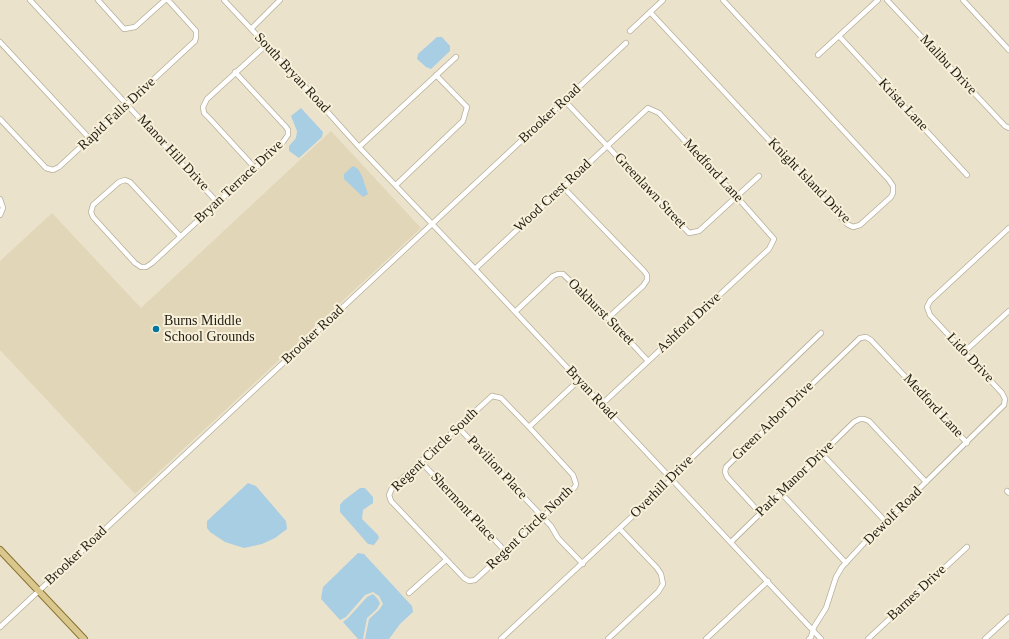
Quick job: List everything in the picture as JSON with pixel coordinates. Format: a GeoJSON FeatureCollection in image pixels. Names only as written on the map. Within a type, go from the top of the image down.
{"type":"FeatureCollection","features":[{"type":"Feature","properties":{"kind":"main road"},"geometry":{"type":"LineString","coordinates":[[0,550],[84,639]]}},
{"type":"Feature","properties":{"kind":"street","name":"Manor Hill Drive"},"geometry":{"type":"LineString","coordinates":[[30,0],[217,202]]}},
{"type":"Feature","properties":{"kind":"street"},"geometry":{"type":"LineString","coordinates":[[98,0],[124,28],[135,27],[165,0]]}},
{"type":"Feature","properties":{"kind":"street","name":"Rapid Falls Drive"},"geometry":{"type":"LineString","coordinates":[[0,119],[46,168],[53,170],[59,167],[192,44],[196,37],[196,31],[168,0]]}},
{"type":"Feature","properties":{"kind":"street","name":"South Bryan Road"},"geometry":{"type":"LineString","coordinates":[[224,0],[359,147]]}},
{"type":"Feature","properties":{"kind":"street"},"geometry":{"type":"LineString","coordinates":[[251,29],[280,0]]}},
{"type":"Feature","properties":{"kind":"street"},"geometry":{"type":"LineString","coordinates":[[630,31],[663,0]]}},
{"type":"Feature","properties":{"kind":"street","name":"Knight Island Drive"},"geometry":{"type":"LineString","coordinates":[[650,12],[847,224],[853,227],[860,225],[891,197],[893,193],[893,186],[723,0]]}},
{"type":"Feature","properties":{"kind":"street"},"geometry":{"type":"LineString","coordinates":[[818,56],[878,0]]}},
{"type":"Feature","properties":{"kind":"street","name":"Malibu Drive"},"geometry":{"type":"LineString","coordinates":[[887,0],[1005,126],[1009,128]]}},
{"type":"Feature","properties":{"kind":"street"},"geometry":{"type":"LineString","coordinates":[[963,0],[1009,50]]}},
{"type":"Feature","properties":{"kind":"street","name":"Krista Lane"},"geometry":{"type":"LineString","coordinates":[[839,36],[967,174]]}},
{"type":"Feature","properties":{"kind":"street"},"geometry":{"type":"LineString","coordinates":[[0,42],[90,139]]}},
{"type":"Feature","properties":{"kind":"street","name":"Brooker Road"},"geometry":{"type":"LineString","coordinates":[[0,627],[626,43]]}},
{"type":"Feature","properties":{"kind":"street"},"geometry":{"type":"LineString","coordinates":[[254,167],[210,119],[204,110],[205,100],[266,45]]}},
{"type":"Feature","properties":{"kind":"street"},"geometry":{"type":"LineString","coordinates":[[359,147],[456,57]]}},
{"type":"Feature","properties":{"kind":"street","name":"Bryan Terrace Drive"},"geometry":{"type":"LineString","coordinates":[[180,236],[130,182],[125,180],[119,182],[93,206],[91,212],[93,217],[135,263],[141,267],[146,267],[152,263],[286,138],[288,130],[236,72]]}},
{"type":"Feature","properties":{"kind":"street"},"geometry":{"type":"LineString","coordinates":[[396,185],[463,121],[466,108],[436,75]]}},
{"type":"Feature","properties":{"kind":"street","name":"Greenlawn Street"},"geometry":{"type":"LineString","coordinates":[[564,100],[689,233],[700,231],[759,176]]}},
{"type":"Feature","properties":{"kind":"street","name":"Wood Crest Road"},"geometry":{"type":"LineString","coordinates":[[475,269],[648,108]]}},
{"type":"Feature","properties":{"kind":"street","name":"Medford Lane"},"geometry":{"type":"LineString","coordinates":[[648,108],[659,113],[774,238]]}},
{"type":"Feature","properties":{"kind":"street","name":"Bryan Road"},"geometry":{"type":"LineString","coordinates":[[359,147],[822,639]]}},
{"type":"Feature","properties":{"kind":"street"},"geometry":{"type":"LineString","coordinates":[[563,187],[647,275],[647,280],[643,286],[608,318]]}},
{"type":"Feature","properties":{"kind":"street"},"geometry":{"type":"LineString","coordinates":[[0,199],[3,208],[0,215]]}},
{"type":"Feature","properties":{"kind":"street","name":"Lido Drive"},"geometry":{"type":"LineString","coordinates":[[1001,409],[1005,403],[1004,395],[930,315],[927,309],[930,301],[1009,228]]}},
{"type":"Feature","properties":{"kind":"street","name":"Ashford Drive"},"geometry":{"type":"LineString","coordinates":[[602,404],[769,249],[774,238]]}},
{"type":"Feature","properties":{"kind":"street","name":"Oakhurst Street"},"geometry":{"type":"LineString","coordinates":[[515,312],[553,276],[560,274],[566,276],[648,361]]}},
{"type":"Feature","properties":{"kind":"street"},"geometry":{"type":"LineString","coordinates":[[964,352],[1009,311]]}},
{"type":"Feature","properties":{"kind":"street","name":"Overhill Drive"},"geometry":{"type":"LineString","coordinates":[[501,639],[672,480],[677,472],[821,333]]}},
{"type":"Feature","properties":{"kind":"street","name":"Medford Lane"},"geometry":{"type":"LineString","coordinates":[[864,337],[871,340],[967,442]]}},
{"type":"Feature","properties":{"kind":"street","name":"Green Arbor Drive"},"geometry":{"type":"LineString","coordinates":[[760,513],[727,477],[725,474],[726,467],[856,341],[864,337]]}},
{"type":"Feature","properties":{"kind":"street"},"geometry":{"type":"LineString","coordinates":[[528,427],[579,380]]}},
{"type":"Feature","properties":{"kind":"street","name":"Regent Circle South"},"geometry":{"type":"LineString","coordinates":[[446,560],[390,498],[389,495],[392,488],[490,398],[495,396],[501,398],[528,427]]}},
{"type":"Feature","properties":{"kind":"street","name":"Dewolf Road"},"geometry":{"type":"LineString","coordinates":[[809,639],[826,608],[838,574],[846,563],[1001,409]]}},
{"type":"Feature","properties":{"kind":"street","name":"Park Manor Drive"},"geometry":{"type":"LineString","coordinates":[[731,542],[855,421],[862,418],[868,421],[926,482]]}},
{"type":"Feature","properties":{"kind":"street","name":"Pavilion Place"},"geometry":{"type":"LineString","coordinates":[[458,427],[551,526],[558,538],[583,564]]}},
{"type":"Feature","properties":{"kind":"street","name":"Regent Circle North"},"geometry":{"type":"LineString","coordinates":[[446,560],[464,578],[472,581],[475,580],[575,487],[576,481],[573,475],[528,427]]}},
{"type":"Feature","properties":{"kind":"street"},"geometry":{"type":"LineString","coordinates":[[822,454],[886,522]]}},
{"type":"Feature","properties":{"kind":"street","name":"Shermont Place"},"geometry":{"type":"LineString","coordinates":[[421,462],[506,552]]}},
{"type":"Feature","properties":{"kind":"street"},"geometry":{"type":"LineString","coordinates":[[781,493],[846,563]]}},
{"type":"Feature","properties":{"kind":"street"},"geometry":{"type":"LineString","coordinates":[[608,639],[658,592],[663,584],[661,574],[657,568],[620,529]]}},
{"type":"Feature","properties":{"kind":"street","name":"Barnes Drive"},"geometry":{"type":"LineString","coordinates":[[868,639],[967,547]]}},
{"type":"Feature","properties":{"kind":"street"},"geometry":{"type":"LineString","coordinates":[[409,593],[446,560]]}},
{"type":"Feature","properties":{"kind":"street"},"geometry":{"type":"LineString","coordinates":[[706,639],[768,581]]}},
{"type":"Feature","properties":{"kind":"street"},"geometry":{"type":"LineString","coordinates":[[985,639],[1009,617]]}},
{"type":"Feature","properties":{"kind":"shaded area","name":"Burns Middle School Grounds"},"geometry":{"type":"Polygon","coordinates":[[[331,131],[421,228],[135,494],[0,350],[0,261],[52,213],[141,308],[331,131]]]}},
{"type":"Feature","properties":{"kind":"water"},"geometry":{"type":"Polygon","coordinates":[[[437,37],[442,37],[450,46],[450,51],[431,69],[426,67],[417,59],[418,54],[437,37]]]}},
{"type":"Feature","properties":{"kind":"water"},"geometry":{"type":"Polygon","coordinates":[[[301,108],[323,132],[322,137],[299,158],[289,151],[289,146],[296,138],[297,131],[291,116],[301,108]]]}},
{"type":"Feature","properties":{"kind":"water"},"geometry":{"type":"Polygon","coordinates":[[[353,166],[358,169],[362,176],[368,194],[363,197],[344,179],[344,174],[353,166]]]}},
{"type":"Feature","properties":{"kind":"water"},"geometry":{"type":"Polygon","coordinates":[[[248,483],[256,486],[286,521],[287,529],[275,538],[262,544],[244,548],[225,542],[210,532],[207,528],[207,521],[248,483]]]}},
{"type":"Feature","properties":{"kind":"water"},"geometry":{"type":"Polygon","coordinates":[[[360,488],[365,488],[373,497],[373,503],[363,510],[362,519],[378,535],[379,538],[374,545],[368,544],[340,512],[340,505],[343,501],[360,488]]]}},
{"type":"Feature","properties":{"kind":"water"},"geometry":{"type":"Polygon","coordinates":[[[358,553],[364,554],[412,606],[413,612],[400,624],[389,639],[365,639],[369,619],[383,604],[379,596],[373,592],[365,595],[346,617],[340,620],[321,599],[323,587],[358,553]]]}},
{"type":"Feature","properties":{"kind":"water"},"geometry":{"type":"Polygon","coordinates":[[[373,594],[380,603],[377,609],[367,618],[363,639],[358,639],[343,622],[367,597],[373,594]]]}},
{"type":"Feature","properties":{"kind":"place","name":"Burns Middle School Grounds"},"geometry":{"type":"Point","coordinates":[156,329]}}]}
